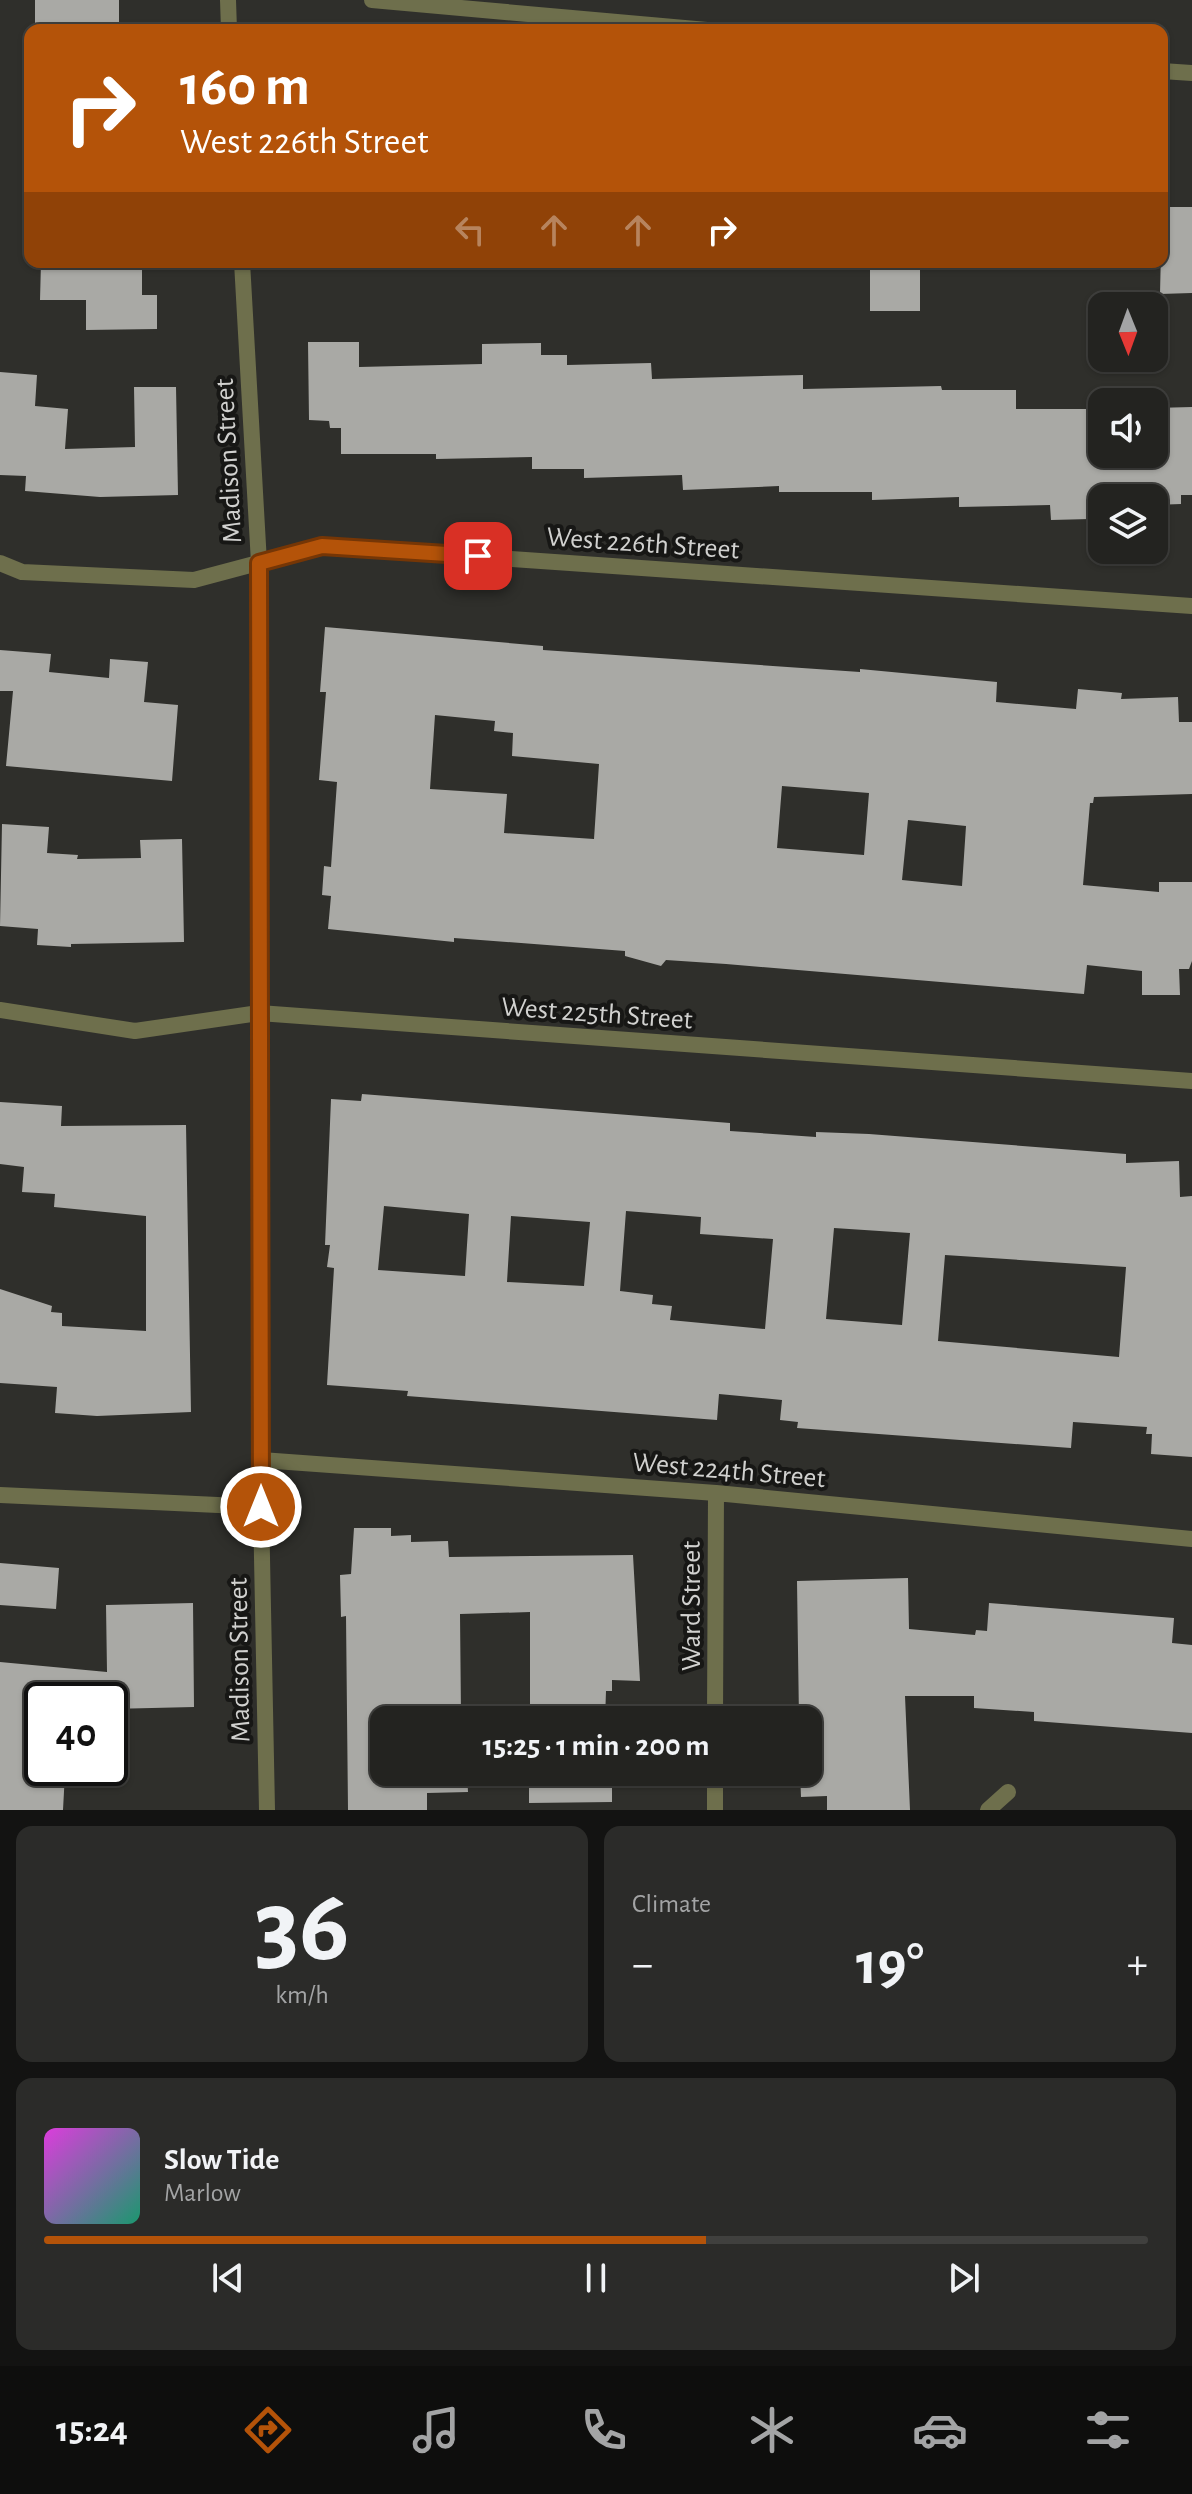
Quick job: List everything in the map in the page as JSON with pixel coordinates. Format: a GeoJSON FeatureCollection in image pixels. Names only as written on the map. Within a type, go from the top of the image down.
{"type":"FeatureCollection","features":[{"type":"Feature","properties":{"kind":"street"},"geometry":{"type":"LineString","coordinates":[[228,0],[229,24]]}},
{"type":"Feature","properties":{"kind":"street"},"geometry":{"type":"LineString","coordinates":[[372,0],[640,24]]}},
{"type":"Feature","properties":{"kind":"street"},"geometry":{"type":"LineString","coordinates":[[1168,71],[1192,73]]}},
{"type":"Feature","properties":{"kind":"street","name":"Madison Street"},"geometry":{"type":"LineString","coordinates":[[242,268],[259,563],[261,1507],[267,1810]]}},
{"type":"Feature","properties":{"kind":"street","name":"West 226th Street"},"geometry":{"type":"LineString","coordinates":[[0,563],[22,572],[194,580],[322,546],[1192,606]]}},
{"type":"Feature","properties":{"kind":"street","name":"West 225th Street"},"geometry":{"type":"LineString","coordinates":[[0,1010],[135,1031],[259,1013],[1192,1081]]}},
{"type":"Feature","properties":{"kind":"street","name":"West 224th Street"},"geometry":{"type":"LineString","coordinates":[[261,1460],[716,1493],[1192,1539]]}},
{"type":"Feature","properties":{"kind":"street","name":"Ward Street"},"geometry":{"type":"LineString","coordinates":[[715,1706],[716,1493]]}},
{"type":"Feature","properties":{"kind":"street"},"geometry":{"type":"LineString","coordinates":[[0,1495],[261,1507]]}},
{"type":"Feature","properties":{"kind":"street"},"geometry":{"type":"LineString","coordinates":[[715,1786],[715,1810]]}},
{"type":"Feature","properties":{"kind":"street"},"geometry":{"type":"LineString","coordinates":[[988,1810],[1008,1792]]}},
{"type":"Feature","properties":{"kind":"building"},"geometry":{"type":"Polygon","coordinates":[[[35,0],[119,0],[119,24],[35,24],[35,0]]]}},
{"type":"Feature","properties":{"kind":"building"},"geometry":{"type":"Polygon","coordinates":[[[1168,207],[1192,207],[1192,293],[1160,292],[1161,268],[1168,268],[1168,207]]]}},
{"type":"Feature","properties":{"kind":"building"},"geometry":{"type":"Polygon","coordinates":[[[41,268],[142,268],[142,295],[157,295],[157,329],[86,330],[86,300],[40,300],[41,268]]]}},
{"type":"Feature","properties":{"kind":"building"},"geometry":{"type":"Polygon","coordinates":[[[870,268],[920,268],[920,311],[870,311],[870,268]]]}},
{"type":"Feature","properties":{"kind":"building"},"geometry":{"type":"Polygon","coordinates":[[[308,342],[359,342],[359,367],[482,364],[482,344],[541,343],[541,355],[567,355],[567,365],[651,363],[652,379],[803,375],[803,389],[941,386],[942,390],[1016,390],[1016,409],[1088,409],[1088,468],[1168,468],[1168,408],[1192,407],[1192,495],[1181,495],[1181,504],[1168,504],[1168,484],[1088,484],[1088,519],[1051,520],[1050,505],[959,507],[959,497],[872,500],[872,492],[779,492],[779,486],[683,490],[682,475],[584,478],[584,469],[532,469],[532,457],[436,459],[436,454],[341,454],[341,428],[330,428],[329,421],[309,420],[308,342]]]}},
{"type":"Feature","properties":{"kind":"building"},"geometry":{"type":"Polygon","coordinates":[[[0,372],[37,375],[35,406],[68,409],[65,449],[135,447],[134,387],[176,387],[178,495],[100,497],[25,491],[26,476],[0,475],[0,372]]]}},
{"type":"Feature","properties":{"kind":"building"},"geometry":{"type":"Polygon","coordinates":[[[325,627],[543,646],[543,650],[860,672],[860,669],[997,682],[996,702],[1076,709],[1078,689],[1122,693],[1121,699],[1178,697],[1179,722],[1192,722],[1192,794],[1094,797],[1093,803],[1090,803],[1083,885],[1159,892],[1159,882],[1192,882],[1192,961],[1189,969],[1179,969],[1180,995],[1142,995],[1142,971],[1087,965],[1084,994],[666,960],[661,966],[625,956],[625,951],[454,938],[454,942],[328,929],[331,896],[322,895],[324,866],[331,867],[337,782],[319,780],[326,692],[320,692],[325,627]],[[435,715],[430,789],[507,794],[504,833],[594,839],[599,764],[512,756],[513,733],[494,731],[495,721],[435,715]],[[782,786],[777,848],[864,855],[869,793],[782,786]],[[908,820],[902,880],[962,886],[966,826],[908,820]]]}},
{"type":"Feature","properties":{"kind":"building"},"geometry":{"type":"Polygon","coordinates":[[[0,650],[51,654],[49,672],[109,678],[110,659],[148,662],[144,702],[178,705],[172,781],[6,766],[13,691],[0,691],[0,650]]]}},
{"type":"Feature","properties":{"kind":"building"},"geometry":{"type":"Polygon","coordinates":[[[2,824],[49,827],[47,853],[78,855],[77,859],[141,858],[140,840],[182,839],[184,942],[71,944],[71,947],[37,945],[38,929],[0,926],[2,824]]]}},
{"type":"Feature","properties":{"kind":"building"},"geometry":{"type":"Polygon","coordinates":[[[362,1094],[730,1123],[730,1131],[816,1137],[816,1132],[869,1134],[1126,1154],[1126,1163],[1179,1161],[1180,1197],[1192,1196],[1192,1457],[1151,1454],[1152,1434],[1146,1434],[1147,1427],[1073,1422],[1071,1448],[797,1428],[798,1422],[780,1420],[782,1400],[719,1394],[717,1420],[407,1396],[408,1391],[327,1385],[334,1268],[327,1267],[330,1245],[325,1245],[331,1099],[361,1101],[362,1094]],[[384,1206],[378,1270],[465,1276],[469,1214],[384,1206]],[[626,1211],[620,1291],[653,1295],[652,1304],[672,1306],[670,1320],[765,1329],[773,1239],[700,1234],[701,1217],[626,1211]],[[511,1216],[507,1282],[584,1286],[590,1222],[511,1216]],[[834,1228],[826,1319],[902,1325],[910,1233],[834,1228]],[[945,1255],[938,1341],[1119,1357],[1126,1267],[945,1255]]]}},
{"type":"Feature","properties":{"kind":"building"},"geometry":{"type":"Polygon","coordinates":[[[0,1102],[62,1106],[61,1126],[186,1125],[191,1412],[97,1416],[55,1413],[57,1387],[0,1383],[0,1289],[52,1306],[51,1312],[62,1313],[62,1326],[146,1331],[146,1216],[54,1207],[55,1194],[22,1192],[24,1167],[0,1164],[0,1102]]]}},
{"type":"Feature","properties":{"kind":"building"},"geometry":{"type":"Polygon","coordinates":[[[354,1528],[391,1528],[391,1536],[411,1535],[411,1542],[448,1541],[449,1557],[633,1555],[640,1681],[612,1680],[612,1691],[606,1691],[605,1706],[530,1706],[530,1612],[460,1614],[461,1706],[370,1706],[370,1786],[468,1786],[468,1792],[427,1793],[427,1810],[348,1810],[346,1616],[341,1617],[340,1575],[351,1574],[354,1528]]]}},
{"type":"Feature","properties":{"kind":"building"},"geometry":{"type":"Polygon","coordinates":[[[0,1563],[59,1568],[56,1609],[0,1605],[0,1563]]]}},
{"type":"Feature","properties":{"kind":"building"},"geometry":{"type":"Polygon","coordinates":[[[908,1578],[909,1629],[975,1635],[976,1630],[987,1631],[989,1603],[1174,1618],[1172,1643],[1192,1645],[1192,1733],[1034,1721],[1034,1712],[974,1708],[974,1696],[905,1696],[910,1810],[827,1810],[827,1796],[801,1797],[801,1786],[822,1786],[822,1706],[799,1706],[797,1581],[908,1578]]]}},
{"type":"Feature","properties":{"kind":"building"},"geometry":{"type":"Polygon","coordinates":[[[193,1603],[194,1707],[128,1709],[128,1682],[24,1682],[24,1786],[64,1786],[63,1810],[0,1810],[0,1662],[107,1672],[106,1605],[193,1603]]]}},
{"type":"Feature","properties":{"kind":"building"},"geometry":{"type":"Polygon","coordinates":[[[529,1786],[612,1786],[612,1802],[529,1803],[529,1786]]]}},
{"type":"Feature","properties":{"kind":"route"},"geometry":{"type":"LineString","coordinates":[[261,1507],[259,563],[322,546],[478,556]]}}]}
